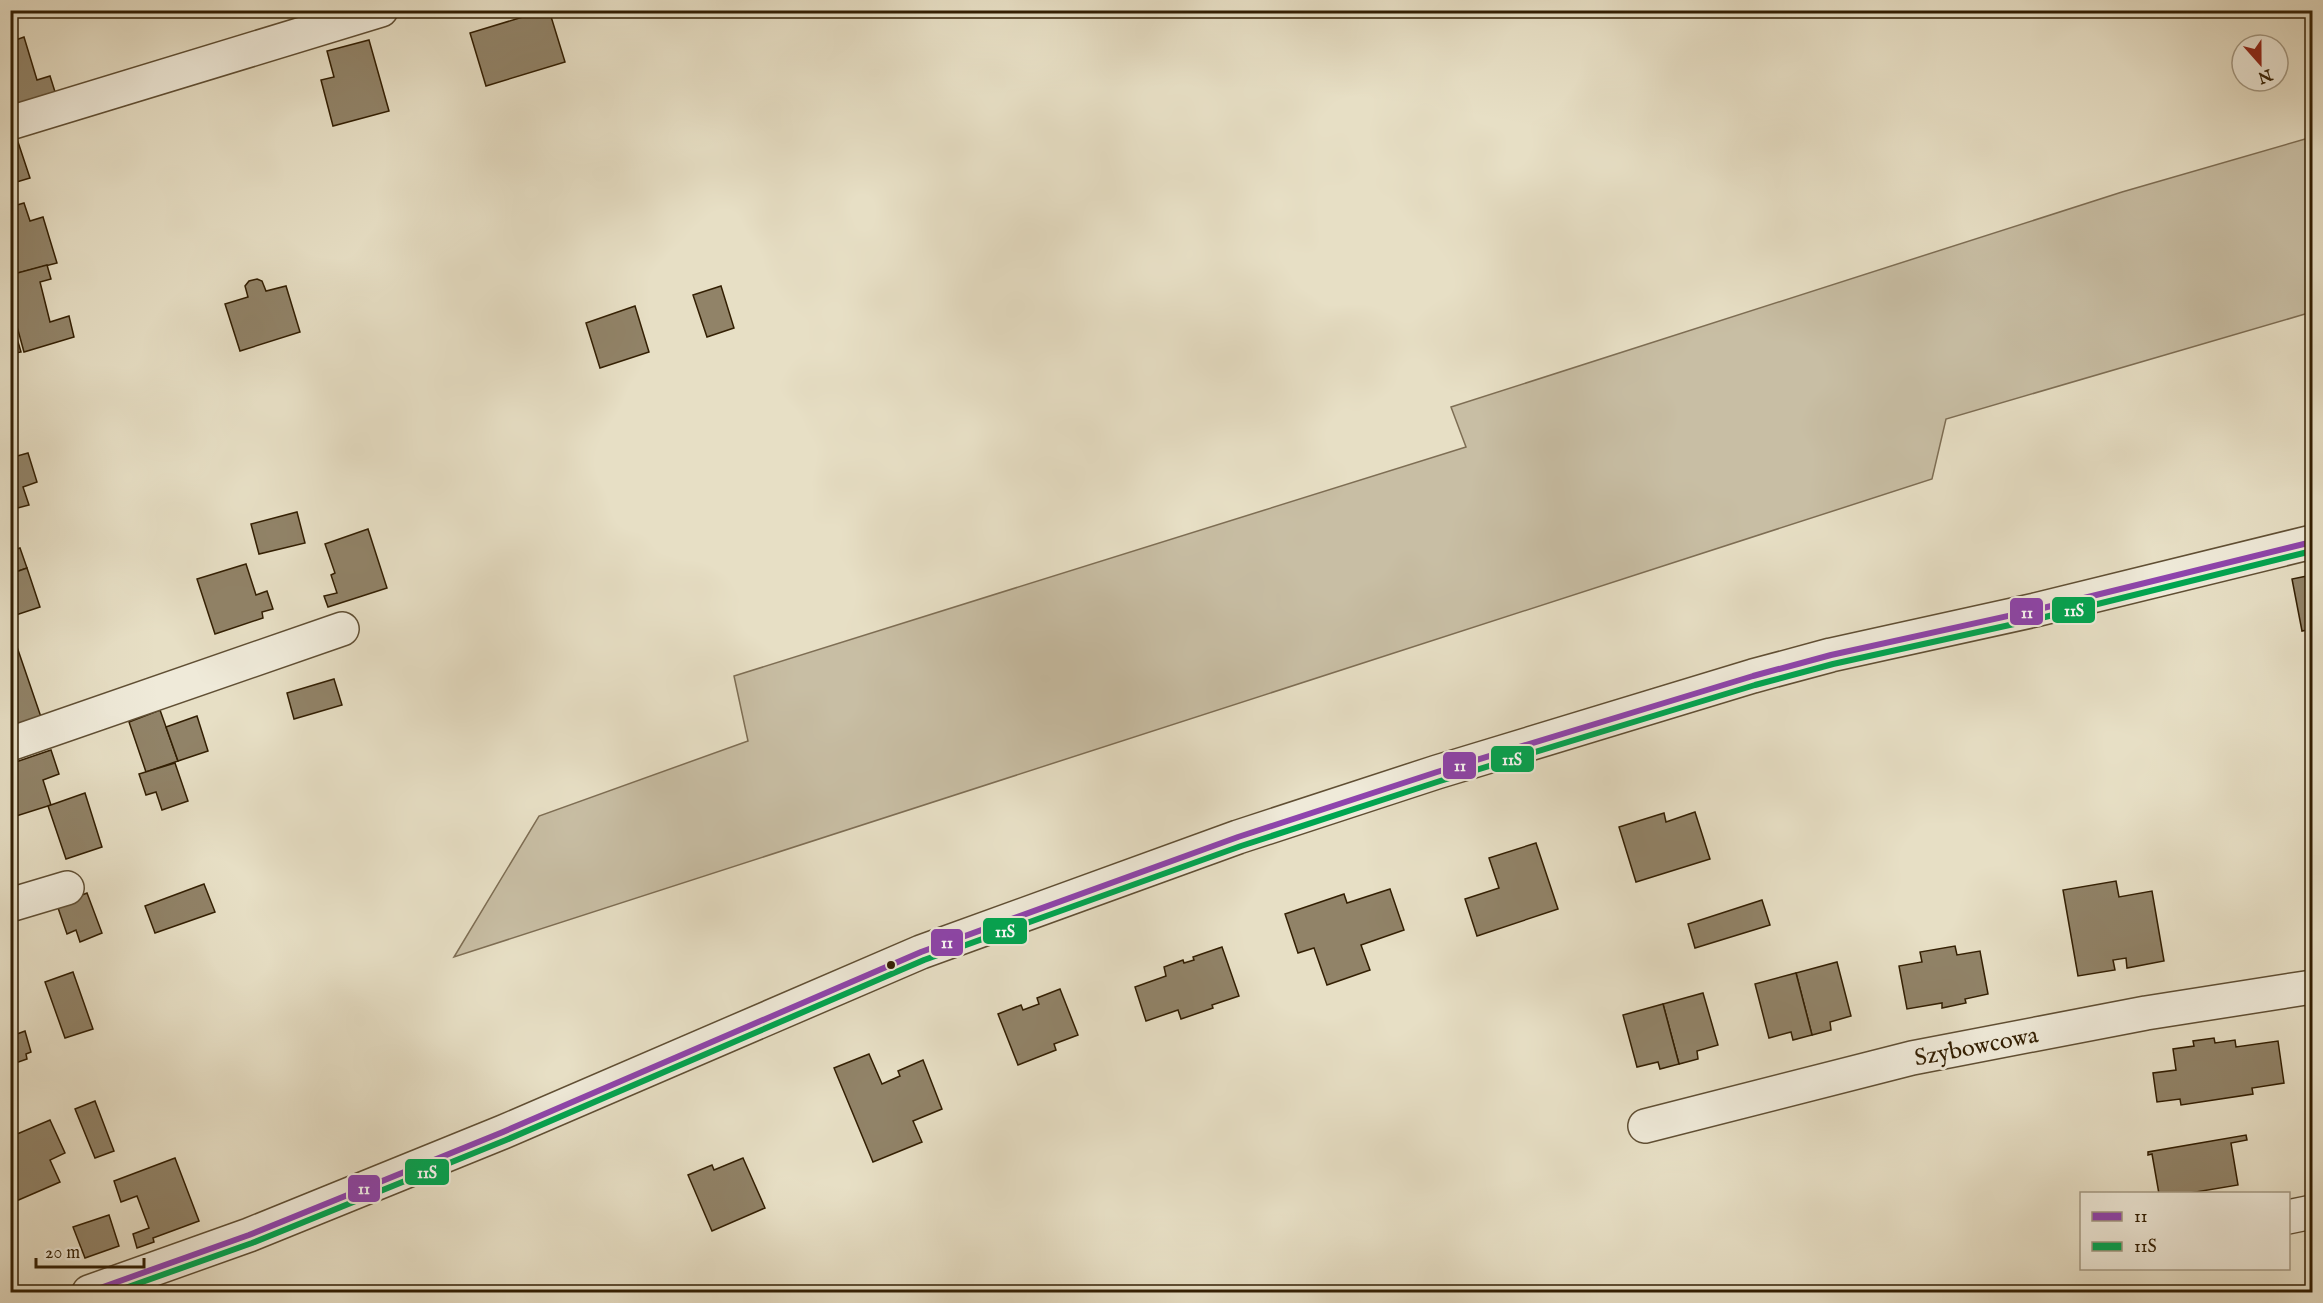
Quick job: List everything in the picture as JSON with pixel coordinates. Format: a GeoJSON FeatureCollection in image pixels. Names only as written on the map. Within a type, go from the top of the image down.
{"type":"FeatureCollection","features":[{"type":"Feature","properties":{"kind":"street"},"geometry":{"type":"LineString","coordinates":[[10,123],[381,10]]}},
{"type":"Feature","properties":{"kind":"street"},"geometry":{"type":"LineString","coordinates":[[89,1293],[249,1235],[492,1136],[921,952],[1238,837],[1437,772],[1753,676],[2313,542]]}},
{"type":"Feature","properties":{"kind":"street"},"geometry":{"type":"LineString","coordinates":[[10,744],[342,629]]}},
{"type":"Feature","properties":{"kind":"street"},"geometry":{"type":"LineString","coordinates":[[10,905],[67,888]]}},
{"type":"Feature","properties":{"kind":"street","name":"Szybowcowa"},"geometry":{"type":"LineString","coordinates":[[1645,1126],[1912,1058],[2146,1013],[2313,987]]}},
{"type":"Feature","properties":{"kind":"street"},"geometry":{"type":"LineString","coordinates":[[2290,1217],[2313,1212]]}},
{"type":"Feature","properties":{"kind":"shaded area"},"geometry":{"type":"Polygon","coordinates":[[[2312,137],[2312,312],[1946,419],[1932,479],[454,957],[539,816],[748,741],[734,676],[1466,447],[1451,407],[2122,192],[2312,137]]]}},
{"type":"Feature","properties":{"kind":"building"},"geometry":{"type":"Polygon","coordinates":[[[549,10],[565,62],[486,86],[470,33],[549,10]]]}},
{"type":"Feature","properties":{"kind":"building"},"geometry":{"type":"Polygon","coordinates":[[[24,37],[37,80],[50,76],[56,95],[10,109],[10,42],[24,37]]]}},
{"type":"Feature","properties":{"kind":"building"},"geometry":{"type":"Polygon","coordinates":[[[369,40],[389,111],[333,126],[321,80],[334,77],[327,51],[369,40]]]}},
{"type":"Feature","properties":{"kind":"building"},"geometry":{"type":"Polygon","coordinates":[[[17,139],[30,178],[10,184],[10,141],[17,139]]]}},
{"type":"Feature","properties":{"kind":"building"},"geometry":{"type":"Polygon","coordinates":[[[24,203],[30,221],[43,217],[57,263],[10,275],[10,207],[24,203]]]}},
{"type":"Feature","properties":{"kind":"building"},"geometry":{"type":"Polygon","coordinates":[[[47,265],[51,279],[40,282],[50,322],[69,316],[74,337],[24,352],[10,301],[10,275],[47,265]]]}},
{"type":"Feature","properties":{"kind":"building"},"geometry":{"type":"Polygon","coordinates":[[[257,279],[262,281],[266,291],[286,286],[300,332],[240,351],[225,304],[248,297],[245,286],[249,281],[257,279]]]}},
{"type":"Feature","properties":{"kind":"building"},"geometry":{"type":"Polygon","coordinates":[[[721,286],[734,328],[707,337],[693,295],[721,286]]]}},
{"type":"Feature","properties":{"kind":"building"},"geometry":{"type":"Polygon","coordinates":[[[635,306],[649,352],[600,368],[586,323],[635,306]]]}},
{"type":"Feature","properties":{"kind":"building"},"geometry":{"type":"Polygon","coordinates":[[[10,315],[21,352],[10,354],[10,315]]]}},
{"type":"Feature","properties":{"kind":"building"},"geometry":{"type":"Polygon","coordinates":[[[28,453],[37,482],[23,487],[29,505],[10,510],[10,458],[28,453]]]}},
{"type":"Feature","properties":{"kind":"building"},"geometry":{"type":"Polygon","coordinates":[[[297,512],[305,543],[259,554],[251,524],[297,512]]]}},
{"type":"Feature","properties":{"kind":"building"},"geometry":{"type":"Polygon","coordinates":[[[368,529],[387,588],[328,607],[324,596],[337,593],[331,575],[335,573],[325,544],[368,529]]]}},
{"type":"Feature","properties":{"kind":"building"},"geometry":{"type":"Polygon","coordinates":[[[20,548],[27,568],[10,574],[10,551],[20,548]]]}},
{"type":"Feature","properties":{"kind":"building"},"geometry":{"type":"Polygon","coordinates":[[[246,564],[256,595],[267,591],[273,609],[262,612],[263,618],[215,634],[197,579],[246,564]]]}},
{"type":"Feature","properties":{"kind":"building"},"geometry":{"type":"Polygon","coordinates":[[[27,568],[40,607],[10,617],[10,574],[27,568]]]}},
{"type":"Feature","properties":{"kind":"building"},"geometry":{"type":"Polygon","coordinates":[[[2312,575],[2312,629],[2302,631],[2292,579],[2312,575]]]}},
{"type":"Feature","properties":{"kind":"building"},"geometry":{"type":"Polygon","coordinates":[[[16,644],[41,717],[10,728],[10,646],[16,644]]]}},
{"type":"Feature","properties":{"kind":"building"},"geometry":{"type":"Polygon","coordinates":[[[334,679],[342,705],[294,719],[287,693],[334,679]]]}},
{"type":"Feature","properties":{"kind":"building"},"geometry":{"type":"Polygon","coordinates":[[[160,710],[178,761],[146,772],[129,722],[160,710]]]}},
{"type":"Feature","properties":{"kind":"building"},"geometry":{"type":"Polygon","coordinates":[[[197,716],[208,751],[178,761],[166,727],[197,716]]]}},
{"type":"Feature","properties":{"kind":"building"},"geometry":{"type":"Polygon","coordinates":[[[51,750],[59,774],[43,780],[51,805],[10,818],[10,764],[51,750]]]}},
{"type":"Feature","properties":{"kind":"building"},"geometry":{"type":"Polygon","coordinates":[[[175,763],[188,801],[162,810],[156,792],[146,795],[139,774],[175,763]]]}},
{"type":"Feature","properties":{"kind":"building"},"geometry":{"type":"Polygon","coordinates":[[[85,793],[102,847],[66,859],[48,806],[85,793]]]}},
{"type":"Feature","properties":{"kind":"building"},"geometry":{"type":"Polygon","coordinates":[[[1695,812],[1710,859],[1636,882],[1619,827],[1664,813],[1666,822],[1695,812]]]}},
{"type":"Feature","properties":{"kind":"building"},"geometry":{"type":"Polygon","coordinates":[[[1536,843],[1558,909],[1477,936],[1465,899],[1499,888],[1489,858],[1536,843]]]}},
{"type":"Feature","properties":{"kind":"building"},"geometry":{"type":"Polygon","coordinates":[[[2116,881],[2119,897],[2152,891],[2164,961],[2127,968],[2126,958],[2113,960],[2115,970],[2078,976],[2063,890],[2116,881]]]}},
{"type":"Feature","properties":{"kind":"building"},"geometry":{"type":"Polygon","coordinates":[[[204,884],[215,912],[155,933],[145,906],[204,884]]]}},
{"type":"Feature","properties":{"kind":"building"},"geometry":{"type":"Polygon","coordinates":[[[1390,889],[1404,930],[1361,945],[1370,970],[1327,985],[1314,948],[1298,953],[1285,914],[1344,894],[1347,903],[1390,889]]]}},
{"type":"Feature","properties":{"kind":"building"},"geometry":{"type":"Polygon","coordinates":[[[87,893],[102,933],[80,942],[76,930],[67,934],[57,905],[87,893]]]}},
{"type":"Feature","properties":{"kind":"building"},"geometry":{"type":"Polygon","coordinates":[[[1762,900],[1770,925],[1695,948],[1688,924],[1762,900]]]}},
{"type":"Feature","properties":{"kind":"building"},"geometry":{"type":"Polygon","coordinates":[[[1955,946],[1957,955],[1980,951],[1988,994],[1965,999],[1966,1003],[1942,1008],[1942,1003],[1907,1009],[1899,966],[1922,962],[1920,952],[1955,946]]]}},
{"type":"Feature","properties":{"kind":"building"},"geometry":{"type":"Polygon","coordinates":[[[1222,947],[1239,996],[1181,1019],[1178,1010],[1146,1021],[1135,987],[1166,976],[1164,967],[1183,960],[1184,963],[1194,960],[1193,957],[1222,947]]]}},
{"type":"Feature","properties":{"kind":"building"},"geometry":{"type":"Polygon","coordinates":[[[1837,962],[1851,1016],[1830,1022],[1831,1030],[1812,1035],[1796,973],[1837,962]]]}},
{"type":"Feature","properties":{"kind":"building"},"geometry":{"type":"Polygon","coordinates":[[[73,972],[93,1029],[65,1038],[45,982],[73,972]]]}},
{"type":"Feature","properties":{"kind":"building"},"geometry":{"type":"Polygon","coordinates":[[[1796,973],[1812,1035],[1793,1040],[1791,1032],[1769,1038],[1755,984],[1796,973]]]}},
{"type":"Feature","properties":{"kind":"building"},"geometry":{"type":"Polygon","coordinates":[[[1060,989],[1078,1035],[1054,1044],[1056,1050],[1018,1065],[998,1014],[1021,1005],[1023,1010],[1039,1004],[1037,998],[1060,989]]]}},
{"type":"Feature","properties":{"kind":"building"},"geometry":{"type":"Polygon","coordinates":[[[1703,993],[1718,1045],[1697,1051],[1698,1059],[1679,1064],[1663,1004],[1703,993]]]}},
{"type":"Feature","properties":{"kind":"building"},"geometry":{"type":"Polygon","coordinates":[[[1663,1004],[1679,1064],[1660,1069],[1658,1062],[1637,1067],[1623,1015],[1663,1004]]]}},
{"type":"Feature","properties":{"kind":"building"},"geometry":{"type":"Polygon","coordinates":[[[10,1021],[17,1034],[25,1031],[31,1052],[26,1054],[27,1059],[10,1065],[10,1021]]]}},
{"type":"Feature","properties":{"kind":"building"},"geometry":{"type":"Polygon","coordinates":[[[2214,1038],[2215,1043],[2235,1040],[2236,1047],[2278,1041],[2284,1083],[2252,1088],[2253,1094],[2181,1105],[2180,1099],[2157,1102],[2153,1073],[2176,1070],[2173,1049],[2194,1046],[2193,1041],[2214,1038]]]}},
{"type":"Feature","properties":{"kind":"building"},"geometry":{"type":"Polygon","coordinates":[[[869,1054],[882,1084],[900,1076],[898,1071],[923,1060],[942,1109],[913,1121],[922,1142],[873,1162],[834,1068],[869,1054]]]}},
{"type":"Feature","properties":{"kind":"building"},"geometry":{"type":"Polygon","coordinates":[[[95,1101],[114,1151],[95,1158],[75,1109],[95,1101]]]}},
{"type":"Feature","properties":{"kind":"building"},"geometry":{"type":"Polygon","coordinates":[[[50,1120],[65,1153],[50,1160],[60,1182],[14,1202],[10,1194],[10,1137],[50,1120]]]}},
{"type":"Feature","properties":{"kind":"building"},"geometry":{"type":"Polygon","coordinates":[[[2246,1135],[2247,1140],[2231,1143],[2238,1185],[2196,1192],[2159,1192],[2152,1154],[2148,1155],[2148,1152],[2246,1135]]]}},
{"type":"Feature","properties":{"kind":"building"},"geometry":{"type":"Polygon","coordinates":[[[175,1158],[199,1221],[153,1238],[154,1242],[137,1248],[133,1234],[149,1228],[137,1196],[121,1202],[114,1181],[175,1158]]]}},
{"type":"Feature","properties":{"kind":"building"},"geometry":{"type":"Polygon","coordinates":[[[743,1158],[765,1208],[712,1231],[688,1175],[712,1165],[714,1170],[743,1158]]]}},
{"type":"Feature","properties":{"kind":"building"},"geometry":{"type":"Polygon","coordinates":[[[109,1215],[119,1246],[85,1258],[73,1227],[109,1215]]]}},
{"type":"Feature","properties":{"kind":"transit line","name":"11"},"geometry":{"type":"LineString","coordinates":[[89,1292],[249,1235],[503,1132],[921,952],[1238,837],[1437,772],[1753,676],[1831,655],[2035,610],[2312,542]]}},
{"type":"Feature","properties":{"kind":"transit line","name":"11S"},"geometry":{"type":"LineString","coordinates":[[114,1292],[252,1243],[506,1140],[924,960],[1241,846],[1440,781],[1755,685],[1833,664],[2037,619],[2312,551]]}}]}
